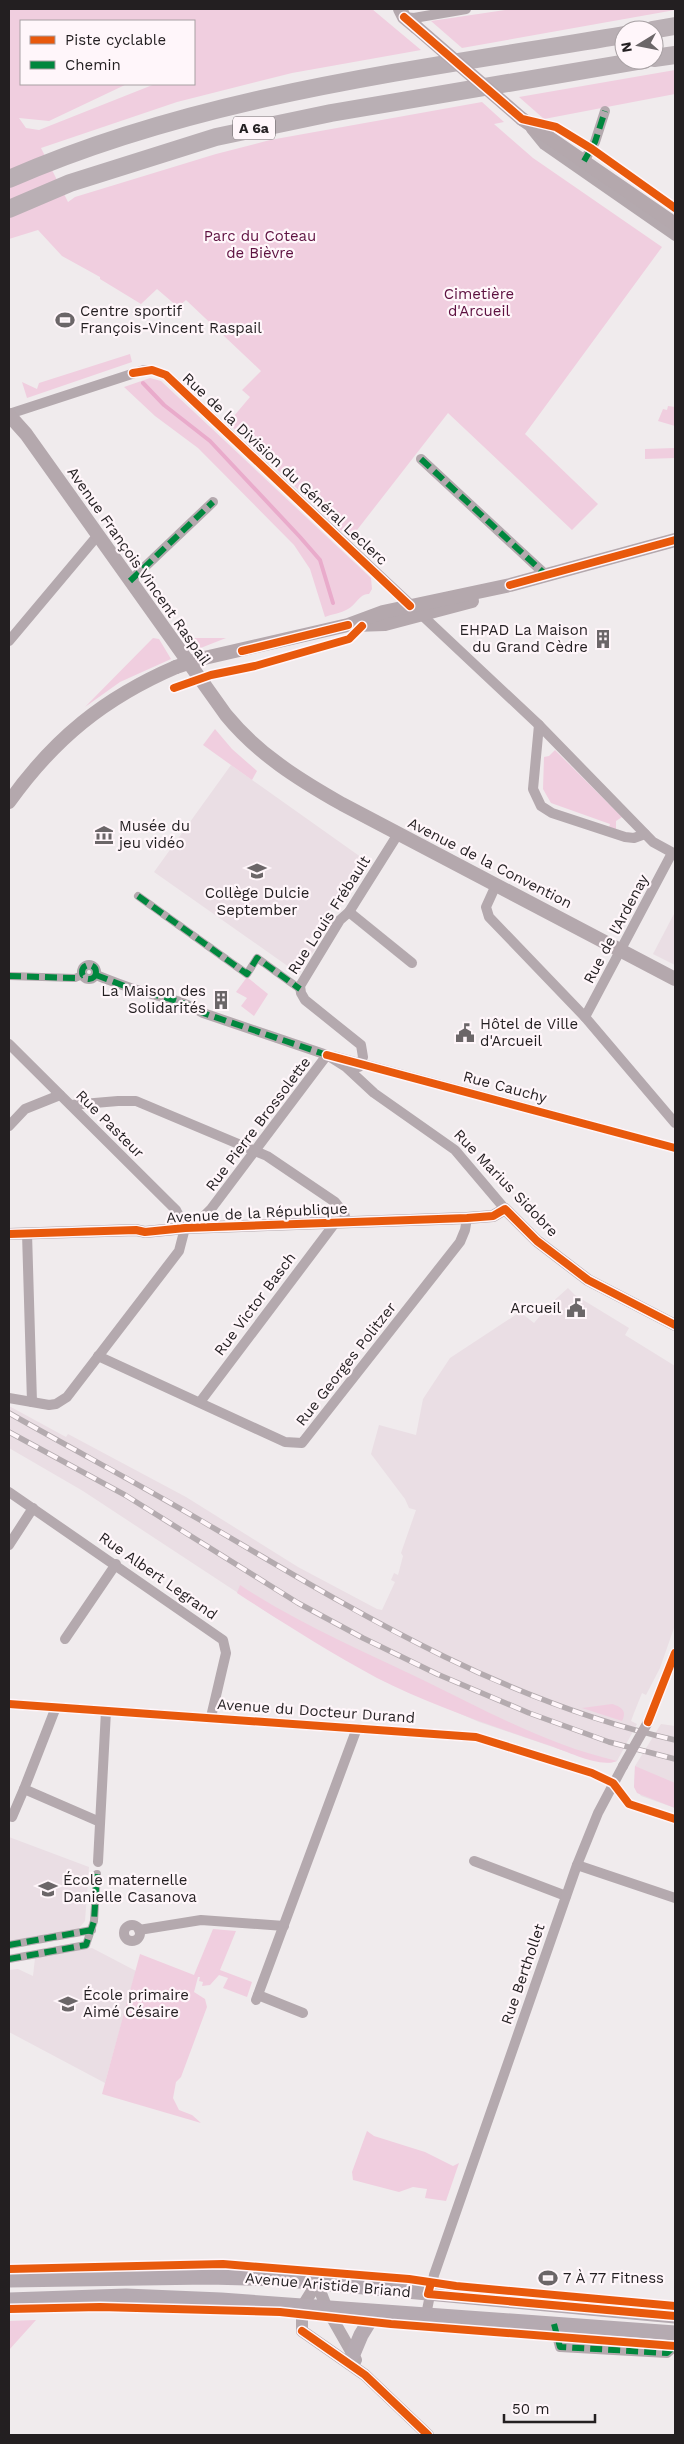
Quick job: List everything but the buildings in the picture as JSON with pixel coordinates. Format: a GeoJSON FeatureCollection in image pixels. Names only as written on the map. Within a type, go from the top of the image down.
{"type":"FeatureCollection","features":[{"type":"Feature","properties":{"kind":"highway","name":"A 6a"},"geometry":{"type":"LineString","coordinates":[[9,179],[43,164],[122,136],[211,110],[261,98],[614,37]]}},
{"type":"Feature","properties":{"kind":"highway","name":"A 6a"},"geometry":{"type":"LineString","coordinates":[[9,209],[70,183],[172,150],[266,126],[614,65]]}},
{"type":"Feature","properties":{"kind":"main road"},"geometry":{"type":"LineString","coordinates":[[402,13],[522,119],[675,224]]}},
{"type":"Feature","properties":{"kind":"main road","name":"Avenue François Vincent Raspail"},"geometry":{"type":"LineString","coordinates":[[9,414],[26,434],[235,726],[256,747],[290,774]]}},
{"type":"Feature","properties":{"kind":"main road"},"geometry":{"type":"LineString","coordinates":[[9,802],[36,766],[76,725],[114,698],[176,667],[200,659],[242,651],[348,625],[377,625],[415,611],[481,598],[510,585],[674,541]]}},
{"type":"Feature","properties":{"kind":"main road","name":"Avenue de la Convention"},"geometry":{"type":"LineString","coordinates":[[290,774],[398,834],[675,979]]}},
{"type":"Feature","properties":{"kind":"main road","name":"Avenue Aristide Briand"},"geometry":{"type":"LineString","coordinates":[[9,2280],[209,2277],[278,2279],[675,2316]]}},
{"type":"Feature","properties":{"kind":"main road","name":"Avenue Aristide Briand"},"geometry":{"type":"LineString","coordinates":[[9,2300],[126,2296],[302,2306],[675,2333]]}},
{"type":"Feature","properties":{"kind":"main road"},"geometry":{"type":"LineString","coordinates":[[353,2354],[361,2335],[375,2312]]}},
{"type":"Feature","properties":{"kind":"street"},"geometry":{"type":"LineString","coordinates":[[402,13],[414,18],[466,9]]}},
{"type":"Feature","properties":{"kind":"street"},"geometry":{"type":"LineString","coordinates":[[584,161],[595,142],[605,111]]}},
{"type":"Feature","properties":{"kind":"street"},"geometry":{"type":"LineString","coordinates":[[522,119],[544,145],[675,236]]}},
{"type":"Feature","properties":{"kind":"street","name":"Rue de la Division du Général Leclerc"},"geometry":{"type":"LineString","coordinates":[[9,414],[133,373],[147,370],[161,372],[217,422],[415,611],[539,725],[644,834],[653,842],[673,853]]}},
{"type":"Feature","properties":{"kind":"street"},"geometry":{"type":"LineString","coordinates":[[421,459],[546,575]]}},
{"type":"Feature","properties":{"kind":"street"},"geometry":{"type":"LineString","coordinates":[[130,581],[213,502]]}},
{"type":"Feature","properties":{"kind":"street"},"geometry":{"type":"LineString","coordinates":[[9,641],[98,535]]}},
{"type":"Feature","properties":{"kind":"street"},"geometry":{"type":"LineString","coordinates":[[539,725],[533,789],[541,806],[552,813],[625,838],[634,838],[644,834]]}},
{"type":"Feature","properties":{"kind":"street","name":"Rue Louis Frébault"},"geometry":{"type":"LineString","coordinates":[[357,1078],[363,1049],[359,1042],[305,1000],[300,989],[303,979],[340,920],[349,912],[398,834]]}},
{"type":"Feature","properties":{"kind":"street","name":"Rue de l'Ardenay"},"geometry":{"type":"LineString","coordinates":[[585,1018],[673,853]]}},
{"type":"Feature","properties":{"kind":"street"},"geometry":{"type":"LineString","coordinates":[[496,885],[486,908],[489,917],[585,1018],[675,1123]]}},
{"type":"Feature","properties":{"kind":"street"},"geometry":{"type":"LineString","coordinates":[[138,896],[246,974],[258,958],[300,989]]}},
{"type":"Feature","properties":{"kind":"street"},"geometry":{"type":"LineString","coordinates":[[349,912],[412,963]]}},
{"type":"Feature","properties":{"kind":"street","name":"Rue Marius Sidobre"},"geometry":{"type":"LineString","coordinates":[[9,976],[75,978],[82,975],[89,979],[96,974],[146,992],[189,1004],[203,1013],[326,1054],[455,1150],[505,1209],[537,1241],[588,1280],[675,1325]]}},
{"type":"Feature","properties":{"kind":"street","name":"Rue Pasteur"},"geometry":{"type":"LineString","coordinates":[[9,1044],[176,1210],[185,1228]]}},
{"type":"Feature","properties":{"kind":"street","name":"Rue Cauchy"},"geometry":{"type":"LineString","coordinates":[[326,1054],[675,1148]]}},
{"type":"Feature","properties":{"kind":"street","name":"Rue Pierre Brossolette"},"geometry":{"type":"LineString","coordinates":[[185,1228],[202,1218],[211,1209],[326,1054]]}},
{"type":"Feature","properties":{"kind":"street"},"geometry":{"type":"LineString","coordinates":[[9,1126],[24,1109],[60,1095]]}},
{"type":"Feature","properties":{"kind":"street"},"geometry":{"type":"LineString","coordinates":[[71,1105],[118,1101],[136,1102],[267,1156],[335,1202],[344,1213],[340,1222]]}},
{"type":"Feature","properties":{"kind":"street","name":"Avenue de la République"},"geometry":{"type":"LineString","coordinates":[[9,1234],[136,1230],[145,1232],[185,1228],[466,1218],[493,1216],[505,1209]]}},
{"type":"Feature","properties":{"kind":"street","name":"Rue Georges Politzer"},"geometry":{"type":"LineString","coordinates":[[98,1356],[285,1442],[302,1443],[460,1242],[465,1230],[466,1218]]}},
{"type":"Feature","properties":{"kind":"street","name":"Rue Victor Basch"},"geometry":{"type":"LineString","coordinates":[[200,1402],[340,1222]]}},
{"type":"Feature","properties":{"kind":"street"},"geometry":{"type":"LineString","coordinates":[[9,1398],[56,1404],[67,1397],[179,1251],[183,1244],[185,1228]]}},
{"type":"Feature","properties":{"kind":"street"},"geometry":{"type":"LineString","coordinates":[[27,1233],[32,1402]]}},
{"type":"Feature","properties":{"kind":"street","name":"Rue Albert Legrand"},"geometry":{"type":"LineString","coordinates":[[9,1492],[116,1564],[223,1640],[226,1653],[211,1718]]}},
{"type":"Feature","properties":{"kind":"street"},"geometry":{"type":"LineString","coordinates":[[9,1545],[32,1508]]}},
{"type":"Feature","properties":{"kind":"street"},"geometry":{"type":"LineString","coordinates":[[64,1639],[116,1564]]}},
{"type":"Feature","properties":{"kind":"street","name":"Rue Berthollet"},"geometry":{"type":"LineString","coordinates":[[426,2315],[428,2294],[566,1896],[613,1783],[648,1722],[675,1653]]}},
{"type":"Feature","properties":{"kind":"street","name":"Avenue du Docteur Durand"},"geometry":{"type":"LineString","coordinates":[[9,1704],[476,1736],[592,1772],[613,1783]]}},
{"type":"Feature","properties":{"kind":"street"},"geometry":{"type":"LineString","coordinates":[[12,1817],[56,1707]]}},
{"type":"Feature","properties":{"kind":"street"},"geometry":{"type":"LineString","coordinates":[[98,1862],[106,1711]]}},
{"type":"Feature","properties":{"kind":"street"},"geometry":{"type":"LineString","coordinates":[[303,2013],[257,1998],[357,1728]]}},
{"type":"Feature","properties":{"kind":"street"},"geometry":{"type":"LineString","coordinates":[[613,1783],[629,1804],[675,1819]]}},
{"type":"Feature","properties":{"kind":"street"},"geometry":{"type":"LineString","coordinates":[[24,1789],[100,1822]]}},
{"type":"Feature","properties":{"kind":"street"},"geometry":{"type":"LineString","coordinates":[[474,1861],[566,1896]]}},
{"type":"Feature","properties":{"kind":"street"},"geometry":{"type":"LineString","coordinates":[[578,1865],[675,1898]]}},
{"type":"Feature","properties":{"kind":"street"},"geometry":{"type":"LineString","coordinates":[[9,1959],[84,1946],[89,1941],[92,1930],[97,1874]]}},
{"type":"Feature","properties":{"kind":"street"},"geometry":{"type":"LineString","coordinates":[[139,1930],[202,1920],[284,1926]]}},
{"type":"Feature","properties":{"kind":"street"},"geometry":{"type":"LineString","coordinates":[[9,1945],[92,1930]]}},
{"type":"Feature","properties":{"kind":"street"},"geometry":{"type":"LineString","coordinates":[[317,2282],[302,2306],[302,2331],[365,2375],[428,2435]]}},
{"type":"Feature","properties":{"kind":"street"},"geometry":{"type":"LineString","coordinates":[[317,2282],[327,2309],[365,2375]]}},
{"type":"Feature","properties":{"kind":"street"},"geometry":{"type":"LineString","coordinates":[[554,2324],[560,2347],[666,2353],[675,2346]]}},
{"type":"Feature","properties":{"kind":"shaded area","name":"Collège Dulcie September"},"geometry":{"type":"Polygon","coordinates":[[[231,765],[365,860],[309,940],[317,946],[299,974],[154,872],[231,765]]]}},
{"type":"Feature","properties":{"kind":"shaded area"},"geometry":{"type":"Polygon","coordinates":[[[675,912],[675,965],[653,954],[675,912]]]}},
{"type":"Feature","properties":{"kind":"shaded area"},"geometry":{"type":"Polygon","coordinates":[[[568,1288],[575,1295],[629,1328],[625,1335],[675,1366],[675,1625],[660,1668],[646,1695],[642,1693],[634,1713],[631,1721],[637,1724],[617,1761],[611,1763],[588,1759],[479,1722],[384,1681],[276,1618],[83,1491],[9,1448],[9,1406],[66,1437],[68,1434],[186,1497],[298,1567],[382,1610],[395,1582],[391,1580],[394,1573],[398,1575],[403,1556],[401,1553],[416,1510],[409,1508],[405,1499],[371,1454],[379,1425],[416,1435],[423,1399],[450,1358],[520,1312],[534,1323],[549,1305],[568,1288]]]}},
{"type":"Feature","properties":{"kind":"shaded area"},"geometry":{"type":"Polygon","coordinates":[[[661,1724],[675,1726],[675,1808],[641,1796],[634,1787],[635,1766],[661,1724]]]}},
{"type":"Feature","properties":{"kind":"shaded area","name":"École maternelle Danielle Casanova"},"geometry":{"type":"Polygon","coordinates":[[[9,1837],[89,1867],[85,1921],[79,1928],[9,1941],[9,1837]]]}},
{"type":"Feature","properties":{"kind":"shaded area","name":"École primaire Aimé Césaire"},"geometry":{"type":"Polygon","coordinates":[[[92,1948],[136,1971],[105,2083],[9,2032],[9,1970],[18,1969],[33,1976],[35,1958],[92,1948]]]}},
{"type":"Feature","properties":{"kind":"green space"},"geometry":{"type":"Polygon","coordinates":[[[9,9],[372,9],[421,50],[292,73],[177,102],[41,148],[68,202],[75,197],[216,154],[270,140],[482,102],[504,122],[494,124],[533,158],[662,247],[525,434],[598,504],[572,530],[448,413],[350,539],[228,423],[250,397],[242,390],[261,371],[186,300],[178,307],[157,289],[141,304],[100,279],[100,277],[62,256],[38,230],[9,239],[9,9]]]}},
{"type":"Feature","properties":{"kind":"green space"},"geometry":{"type":"Polygon","coordinates":[[[511,9],[675,9],[462,48],[431,21],[511,9]]]}},
{"type":"Feature","properties":{"kind":"green space"},"geometry":{"type":"Polygon","coordinates":[[[675,70],[675,94],[544,119],[519,97],[675,70]]]}},
{"type":"Feature","properties":{"kind":"green space"},"geometry":{"type":"Polygon","coordinates":[[[130,354],[132,362],[27,398],[22,382],[37,389],[39,383],[130,354]]]}},
{"type":"Feature","properties":{"kind":"green space"},"geometry":{"type":"Polygon","coordinates":[[[150,378],[161,381],[371,578],[372,589],[369,594],[363,595],[346,610],[325,617],[310,569],[294,545],[198,448],[155,416],[124,387],[150,378]]]}},
{"type":"Feature","properties":{"kind":"green space"},"geometry":{"type":"Polygon","coordinates":[[[668,406],[675,407],[675,426],[658,421],[663,409],[667,410],[668,406]]]}},
{"type":"Feature","properties":{"kind":"green space"},"geometry":{"type":"Polygon","coordinates":[[[674,448],[675,458],[645,459],[645,449],[674,448]]]}},
{"type":"Feature","properties":{"kind":"green space"},"geometry":{"type":"Polygon","coordinates":[[[153,638],[159,639],[171,659],[120,682],[85,707],[153,638]]]}},
{"type":"Feature","properties":{"kind":"green space"},"geometry":{"type":"Polygon","coordinates":[[[185,638],[226,638],[193,651],[185,638]]]}},
{"type":"Feature","properties":{"kind":"green space"},"geometry":{"type":"Polygon","coordinates":[[[215,729],[232,749],[257,771],[252,780],[203,745],[215,729]]]}},
{"type":"Feature","properties":{"kind":"green space"},"geometry":{"type":"Polygon","coordinates":[[[555,750],[622,817],[616,821],[616,830],[609,827],[610,824],[551,803],[543,789],[544,757],[549,756],[555,750]]]}},
{"type":"Feature","properties":{"kind":"green space"},"geometry":{"type":"Polygon","coordinates":[[[247,977],[268,994],[254,1016],[241,1006],[247,998],[236,992],[247,977]]]}},
{"type":"Feature","properties":{"kind":"green space"},"geometry":{"type":"Polygon","coordinates":[[[240,1585],[283,1611],[329,1635],[517,1726],[566,1746],[617,1761],[610,1763],[593,1761],[419,1698],[377,1678],[289,1626],[237,1593],[240,1585]]]}},
{"type":"Feature","properties":{"kind":"green space"},"geometry":{"type":"Polygon","coordinates":[[[612,1704],[623,1710],[622,1721],[582,1708],[612,1704]]]}},
{"type":"Feature","properties":{"kind":"green space"},"geometry":{"type":"Polygon","coordinates":[[[635,1766],[675,1783],[675,1808],[637,1793],[634,1787],[635,1766]]]}},
{"type":"Feature","properties":{"kind":"green space"},"geometry":{"type":"Polygon","coordinates":[[[213,1929],[236,1931],[220,1970],[252,1982],[247,1997],[223,1988],[228,1978],[219,1975],[210,1985],[202,1986],[203,1982],[199,1981],[200,1977],[198,1977],[194,1992],[205,1999],[207,2007],[181,2077],[176,2082],[173,2098],[179,2110],[192,2115],[201,2123],[102,2094],[140,1954],[194,1975],[213,1929]]]}},
{"type":"Feature","properties":{"kind":"green space"},"geometry":{"type":"Polygon","coordinates":[[[367,2131],[374,2136],[425,2152],[453,2166],[459,2163],[446,2201],[425,2198],[427,2189],[413,2187],[399,2192],[353,2180],[352,2172],[367,2131]]]}},
{"type":"Feature","properties":{"kind":"green space"},"geometry":{"type":"Polygon","coordinates":[[[36,2320],[9,2350],[9,2321],[36,2320]]]}},
{"type":"Feature","properties":{"kind":"waterway"},"geometry":{"type":"LineString","coordinates":[[143,383],[164,405],[210,441],[320,560],[333,603]]}},
{"type":"Feature","properties":{"kind":"railway"},"geometry":{"type":"LineString","coordinates":[[9,1413],[176,1506],[315,1587],[429,1649],[488,1677],[548,1702],[610,1723],[675,1740]]}},
{"type":"Feature","properties":{"kind":"railway"},"geometry":{"type":"LineString","coordinates":[[9,1432],[125,1495],[298,1603],[363,1638],[437,1674],[529,1713],[609,1742],[675,1759]]}},
{"type":"Feature","properties":{"kind":"marked path"},"geometry":{"type":"LineString","coordinates":[[584,161],[595,142],[605,111]]}},
{"type":"Feature","properties":{"kind":"marked path"},"geometry":{"type":"LineString","coordinates":[[421,459],[546,575]]}},
{"type":"Feature","properties":{"kind":"marked path"},"geometry":{"type":"LineString","coordinates":[[130,581],[213,502]]}},
{"type":"Feature","properties":{"kind":"marked path"},"geometry":{"type":"LineString","coordinates":[[138,896],[247,974],[257,958],[300,989]]}},
{"type":"Feature","properties":{"kind":"marked path"},"geometry":{"type":"LineString","coordinates":[[86,965],[92,965],[96,972],[92,979],[86,979],[82,975],[82,969],[86,965]]}},
{"type":"Feature","properties":{"kind":"marked path"},"geometry":{"type":"LineString","coordinates":[[9,976],[75,978],[82,975]]}},
{"type":"Feature","properties":{"kind":"marked path"},"geometry":{"type":"LineString","coordinates":[[96,975],[182,1003],[203,1013],[327,1055]]}},
{"type":"Feature","properties":{"kind":"marked path"},"geometry":{"type":"LineString","coordinates":[[9,1959],[86,1945],[94,1921],[97,1874]]}},
{"type":"Feature","properties":{"kind":"marked path"},"geometry":{"type":"LineString","coordinates":[[9,1945],[92,1930]]}},
{"type":"Feature","properties":{"kind":"marked path"},"geometry":{"type":"LineString","coordinates":[[554,2324],[560,2347],[667,2353],[675,2346]]}},
{"type":"Feature","properties":{"kind":"cycle path"},"geometry":{"type":"LineString","coordinates":[[404,17],[522,119],[556,127],[592,149],[675,208]]}},
{"type":"Feature","properties":{"kind":"cycle path"},"geometry":{"type":"LineString","coordinates":[[133,373],[152,370],[166,375],[410,606]]}},
{"type":"Feature","properties":{"kind":"cycle path"},"geometry":{"type":"LineString","coordinates":[[510,585],[675,540]]}},
{"type":"Feature","properties":{"kind":"cycle path"},"geometry":{"type":"LineString","coordinates":[[242,651],[348,625]]}},
{"type":"Feature","properties":{"kind":"cycle path"},"geometry":{"type":"LineString","coordinates":[[174,688],[211,675],[255,666],[349,639],[362,626]]}},
{"type":"Feature","properties":{"kind":"cycle path"},"geometry":{"type":"LineString","coordinates":[[327,1055],[675,1148]]}},
{"type":"Feature","properties":{"kind":"cycle path"},"geometry":{"type":"LineString","coordinates":[[9,1234],[136,1230],[145,1232],[185,1228],[467,1218],[493,1216],[505,1209],[537,1241],[588,1280],[675,1325]]}},
{"type":"Feature","properties":{"kind":"cycle path"},"geometry":{"type":"LineString","coordinates":[[648,1722],[675,1653]]}},
{"type":"Feature","properties":{"kind":"cycle path"},"geometry":{"type":"LineString","coordinates":[[9,1704],[476,1737],[592,1773],[613,1783],[629,1804],[675,1819]]}},
{"type":"Feature","properties":{"kind":"cycle path"},"geometry":{"type":"LineString","coordinates":[[9,2269],[223,2264],[409,2279],[456,2286],[675,2306]]}},
{"type":"Feature","properties":{"kind":"cycle path"},"geometry":{"type":"LineString","coordinates":[[431,2283],[428,2294],[675,2316]]}},
{"type":"Feature","properties":{"kind":"cycle path"},"geometry":{"type":"LineString","coordinates":[[9,2309],[100,2307],[280,2312],[391,2324],[675,2346]]}},
{"type":"Feature","properties":{"kind":"cycle path"},"geometry":{"type":"LineString","coordinates":[[302,2331],[365,2375],[428,2435]]}},
{"type":"Feature","properties":{"kind":"place","name":"Centre sportif François-Vincent Raspail"},"geometry":{"type":"Point","coordinates":[65,320]}},
{"type":"Feature","properties":{"kind":"place","name":"EHPAD La Maison du Grand Cèdre"},"geometry":{"type":"Point","coordinates":[603,639]}},
{"type":"Feature","properties":{"kind":"place","name":"Musée du jeu vidéo"},"geometry":{"type":"Point","coordinates":[104,835]}},
{"type":"Feature","properties":{"kind":"place","name":"Collège Dulcie September"},"geometry":{"type":"Point","coordinates":[257,871]}},
{"type":"Feature","properties":{"kind":"place","name":"La Maison des Solidarités"},"geometry":{"type":"Point","coordinates":[221,1000]}},
{"type":"Feature","properties":{"kind":"place","name":"Hôtel de Ville d'Arcueil"},"geometry":{"type":"Point","coordinates":[465,1033]}},
{"type":"Feature","properties":{"kind":"place","name":"Arcueil"},"geometry":{"type":"Point","coordinates":[576,1308]}},
{"type":"Feature","properties":{"kind":"place","name":"École maternelle Danielle Casanova"},"geometry":{"type":"Point","coordinates":[48,1889]}},
{"type":"Feature","properties":{"kind":"place","name":"École primaire Aimé Césaire"},"geometry":{"type":"Point","coordinates":[68,2004]}},
{"type":"Feature","properties":{"kind":"place","name":"7 À 77 Fitness"},"geometry":{"type":"Point","coordinates":[548,2278]}},
{"type":"Feature","properties":{"kind":"park label","name":"Parc du Coteau de Bièvre"},"geometry":{"type":"Point","coordinates":[260,244]}},
{"type":"Feature","properties":{"kind":"park label","name":"Cimetière d'Arcueil"},"geometry":{"type":"Point","coordinates":[479,302]}}]}
